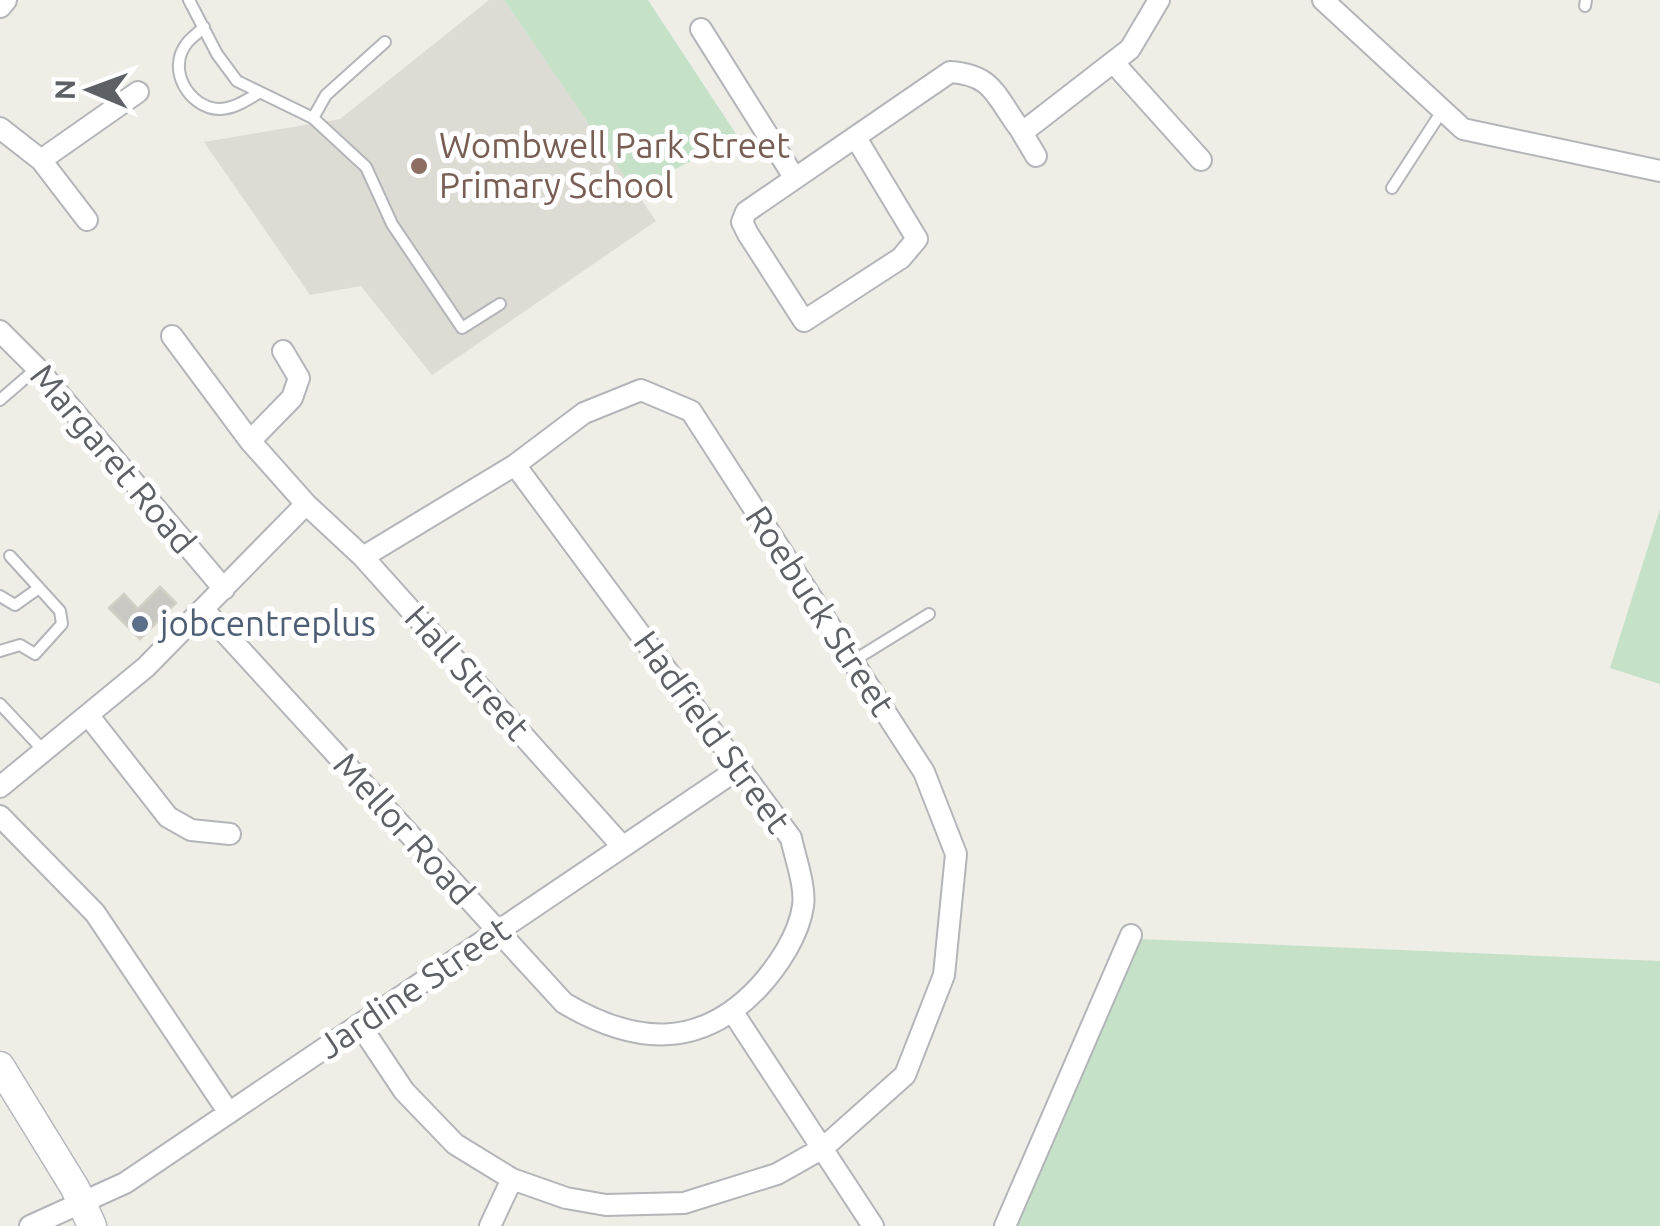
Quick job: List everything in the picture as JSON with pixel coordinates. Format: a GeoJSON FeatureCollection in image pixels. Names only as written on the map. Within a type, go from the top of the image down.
{"type":"FeatureCollection","features":[{"type":"Feature","properties":{"kind":"main road"},"geometry":{"type":"LineString","coordinates":[[0,1066],[87,1215]]}},
{"type":"Feature","properties":{"kind":"street"},"geometry":{"type":"LineString","coordinates":[[0,6],[6,0]]}},
{"type":"Feature","properties":{"kind":"street"},"geometry":{"type":"LineString","coordinates":[[1020,129],[1028,128],[1130,48],[1158,0]]}},
{"type":"Feature","properties":{"kind":"street"},"geometry":{"type":"LineString","coordinates":[[1323,0],[1463,129],[1660,171]]}},
{"type":"Feature","properties":{"kind":"street"},"geometry":{"type":"LineString","coordinates":[[701,30],[794,177]]}},
{"type":"Feature","properties":{"kind":"street"},"geometry":{"type":"LineString","coordinates":[[1113,62],[1200,160]]}},
{"type":"Feature","properties":{"kind":"street"},"geometry":{"type":"LineString","coordinates":[[856,138],[925,233],[901,258],[804,321],[742,222],[746,212],[794,177],[950,72],[976,74],[986,80],[1036,156]]}},
{"type":"Feature","properties":{"kind":"street"},"geometry":{"type":"LineString","coordinates":[[41,160],[138,92]]}},
{"type":"Feature","properties":{"kind":"street"},"geometry":{"type":"LineString","coordinates":[[0,128],[41,160],[87,220]]}},
{"type":"Feature","properties":{"kind":"street","name":"Margaret Road"},"geometry":{"type":"LineString","coordinates":[[0,331],[37,368],[224,590]]}},
{"type":"Feature","properties":{"kind":"street","name":"Hall Street"},"geometry":{"type":"LineString","coordinates":[[172,336],[250,441],[306,504],[363,557],[622,846]]}},
{"type":"Feature","properties":{"kind":"street"},"geometry":{"type":"LineString","coordinates":[[250,441],[292,398],[300,378],[283,351]]}},
{"type":"Feature","properties":{"kind":"street","name":"Roebuck Street"},"geometry":{"type":"LineString","coordinates":[[360,1025],[404,1091],[429,1119],[455,1144],[512,1179],[596,1204],[684,1203],[777,1174],[823,1148],[905,1075],[944,975],[956,854],[924,772],[692,411],[641,390],[584,413],[516,466],[363,557]]}},
{"type":"Feature","properties":{"kind":"street","name":"Hadfield Street"},"geometry":{"type":"LineString","coordinates":[[516,466],[792,838],[804,905],[779,966],[734,1014]]}},
{"type":"Feature","properties":{"kind":"street"},"geometry":{"type":"LineString","coordinates":[[0,787],[88,715],[204,610],[306,504]]}},
{"type":"Feature","properties":{"kind":"street","name":"Mellor Road"},"geometry":{"type":"LineString","coordinates":[[204,610],[564,1003],[615,1028],[647,1033],[686,1031],[720,1023],[734,1014]]}},
{"type":"Feature","properties":{"kind":"street"},"geometry":{"type":"LineString","coordinates":[[88,715],[168,816],[191,830],[230,834]]}},
{"type":"Feature","properties":{"kind":"street","name":"Jardine Street"},"geometry":{"type":"LineString","coordinates":[[30,1226],[87,1215],[228,1113],[741,767]]}},
{"type":"Feature","properties":{"kind":"street"},"geometry":{"type":"LineString","coordinates":[[0,816],[95,914],[228,1113]]}},
{"type":"Feature","properties":{"kind":"street"},"geometry":{"type":"LineString","coordinates":[[1005,1226],[1131,935]]}},
{"type":"Feature","properties":{"kind":"street"},"geometry":{"type":"LineString","coordinates":[[734,1014],[874,1226]]}},
{"type":"Feature","properties":{"kind":"street"},"geometry":{"type":"LineString","coordinates":[[490,1226],[512,1179]]}},
{"type":"Feature","properties":{"kind":"lane"},"geometry":{"type":"LineString","coordinates":[[190,0],[228,72],[257,94],[312,118],[366,167],[392,224],[462,328],[500,304]]}},
{"type":"Feature","properties":{"kind":"lane"},"geometry":{"type":"LineString","coordinates":[[204,27],[182,52],[179,72],[185,90],[201,103],[222,109],[257,94]]}},
{"type":"Feature","properties":{"kind":"lane"},"geometry":{"type":"LineString","coordinates":[[312,118],[326,95],[385,42]]}},
{"type":"Feature","properties":{"kind":"lane"},"geometry":{"type":"LineString","coordinates":[[1392,188],[1442,110]]}},
{"type":"Feature","properties":{"kind":"lane"},"geometry":{"type":"LineString","coordinates":[[0,400],[37,368]]}},
{"type":"Feature","properties":{"kind":"lane"},"geometry":{"type":"LineString","coordinates":[[0,651],[20,645],[35,654],[61,628],[60,611],[10,556]]}},
{"type":"Feature","properties":{"kind":"lane"},"geometry":{"type":"LineString","coordinates":[[0,596],[15,605],[39,588]]}},
{"type":"Feature","properties":{"kind":"lane"},"geometry":{"type":"LineString","coordinates":[[852,661],[930,614]]}},
{"type":"Feature","properties":{"kind":"lane"},"geometry":{"type":"LineString","coordinates":[[0,704],[44,751]]}},
{"type":"Feature","properties":{"kind":"shaded area","name":"Wombwell Park Street Primary School"},"geometry":{"type":"Polygon","coordinates":[[[489,0],[504,0],[656,221],[432,375],[361,286],[310,295],[204,142],[340,119],[489,0]]]}},
{"type":"Feature","properties":{"kind":"green space"},"geometry":{"type":"Polygon","coordinates":[[[504,0],[648,0],[738,137],[634,190],[504,0]]]}},
{"type":"Feature","properties":{"kind":"green space"},"geometry":{"type":"Polygon","coordinates":[[[1660,509],[1660,684],[1610,668],[1660,509]]]}},
{"type":"Feature","properties":{"kind":"green space"},"geometry":{"type":"Polygon","coordinates":[[[1139,939],[1660,961],[1660,1226],[1014,1226],[1139,939]]]}},
{"type":"Feature","properties":{"kind":"building","name":"jobcentreplus"},"geometry":{"type":"Polygon","coordinates":[[[160,587],[176,603],[140,639],[109,608],[124,594],[138,609],[160,587]]]}},
{"type":"Feature","properties":{"kind":"place","name":"Wombwell Park Street Primary School"},"geometry":{"type":"Point","coordinates":[419,166]}},
{"type":"Feature","properties":{"kind":"place","name":"jobcentreplus"},"geometry":{"type":"Point","coordinates":[140,624]}}]}
